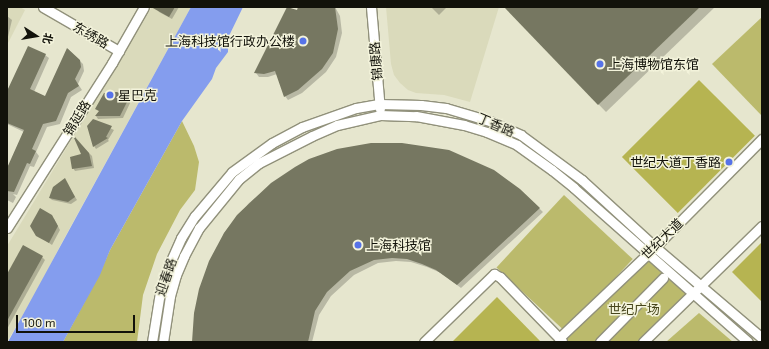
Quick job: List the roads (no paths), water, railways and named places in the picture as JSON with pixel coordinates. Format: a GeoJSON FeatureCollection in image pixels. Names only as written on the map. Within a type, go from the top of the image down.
{"type":"FeatureCollection","features":[{"type":"Feature","properties":{"kind":"street","name":"东绣路"},"geometry":{"type":"LineString","coordinates":[[43,7],[119,51]]}},
{"type":"Feature","properties":{"kind":"street","name":"锦延路"},"geometry":{"type":"LineString","coordinates":[[7,228],[119,51],[144,7]]}},
{"type":"Feature","properties":{"kind":"street","name":"锦康路"},"geometry":{"type":"LineString","coordinates":[[371,7],[380,115]]}},
{"type":"Feature","properties":{"kind":"street","name":"丁香路"},"geometry":{"type":"LineString","coordinates":[[195,216],[232,172],[272,143],[302,127],[335,115],[380,104],[421,105],[446,108],[490,121],[521,135],[582,180],[655,247],[762,338]]}},
{"type":"Feature","properties":{"kind":"street","name":"丁香路"},"geometry":{"type":"LineString","coordinates":[[199,228],[239,179],[260,163],[286,148],[337,126],[380,115],[416,116],[464,125],[502,138],[517,146],[552,170],[748,342]]}},
{"type":"Feature","properties":{"kind":"street","name":"世纪大道"},"geometry":{"type":"LineString","coordinates":[[424,342],[494,274],[500,277],[561,340],[762,139]]}},
{"type":"Feature","properties":{"kind":"street","name":"迎春路"},"geometry":{"type":"LineString","coordinates":[[152,342],[160,292],[169,265],[181,238],[195,216]]}},
{"type":"Feature","properties":{"kind":"street"},"geometry":{"type":"LineString","coordinates":[[643,342],[762,226]]}},
{"type":"Feature","properties":{"kind":"street","name":"迎春路"},"geometry":{"type":"LineString","coordinates":[[163,342],[165,323],[176,275],[199,228]]}},
{"type":"Feature","properties":{"kind":"street"},"geometry":{"type":"LineString","coordinates":[[600,342],[663,278]]}},
{"type":"Feature","properties":{"kind":"water"},"geometry":{"type":"Polygon","coordinates":[[[191,7],[243,7],[228,38],[228,52],[216,68],[212,79],[182,121],[110,250],[100,275],[63,342],[8,342],[191,7]]]}},
{"type":"Feature","properties":{"kind":"place","name":"上海科技馆行政办公楼"},"geometry":{"type":"Point","coordinates":[303,41]}},
{"type":"Feature","properties":{"kind":"place","name":"上海博物馆东馆"},"geometry":{"type":"Point","coordinates":[600,64]}},
{"type":"Feature","properties":{"kind":"place","name":"星巴克"},"geometry":{"type":"Point","coordinates":[110,95]}},
{"type":"Feature","properties":{"kind":"place","name":"世纪大道丁香路"},"geometry":{"type":"Point","coordinates":[729,162]}},
{"type":"Feature","properties":{"kind":"place","name":"上海科技馆"},"geometry":{"type":"Point","coordinates":[358,245]}},
{"type":"Feature","properties":{"kind":"park label","name":"世纪广场"},"geometry":{"type":"Point","coordinates":[634,309]}}]}
